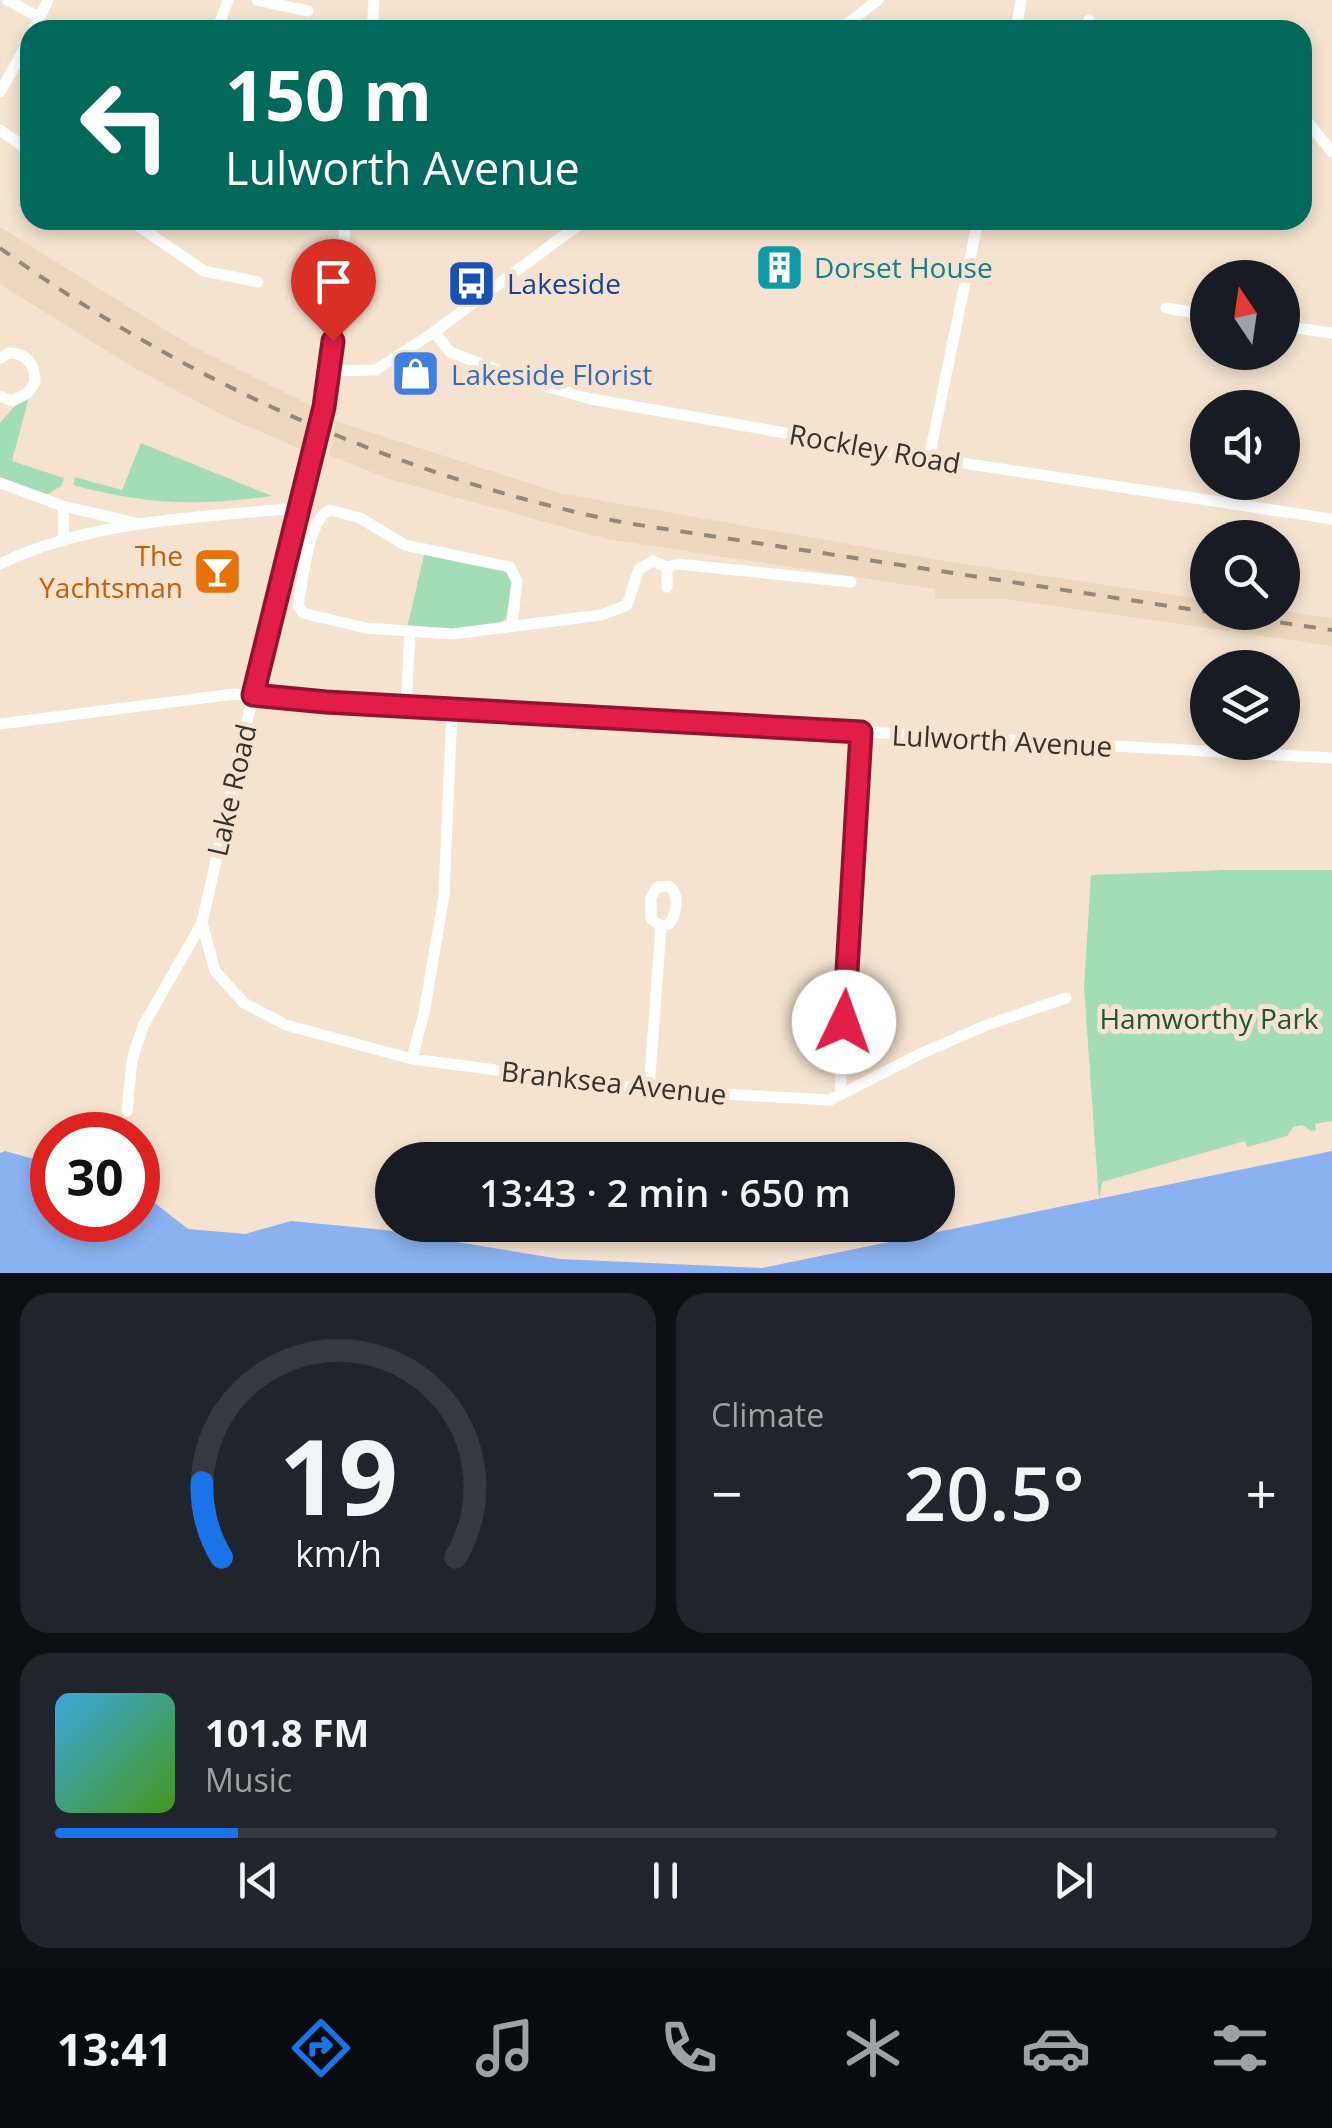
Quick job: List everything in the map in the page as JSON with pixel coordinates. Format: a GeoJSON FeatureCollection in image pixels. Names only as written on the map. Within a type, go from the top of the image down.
{"type":"FeatureCollection","features":[{"type":"Feature","properties":{"kind":"street"},"geometry":{"type":"LineString","coordinates":[[7,0],[38,17]]}},
{"type":"Feature","properties":{"kind":"street"},"geometry":{"type":"LineString","coordinates":[[37,20],[48,0]]}},
{"type":"Feature","properties":{"kind":"street"},"geometry":{"type":"LineString","coordinates":[[258,0],[299,6]]}},
{"type":"Feature","properties":{"kind":"street"},"geometry":{"type":"LineString","coordinates":[[852,20],[878,0]]}},
{"type":"Feature","properties":{"kind":"street"},"geometry":{"type":"LineString","coordinates":[[0,92],[20,58]]}},
{"type":"Feature","properties":{"kind":"street"},"geometry":{"type":"LineString","coordinates":[[1312,127],[1332,152]]}},
{"type":"Feature","properties":{"kind":"street"},"geometry":{"type":"LineString","coordinates":[[145,230],[204,271],[258,282]]}},
{"type":"Feature","properties":{"kind":"street","name":"Lake Road"},"geometry":{"type":"LineString","coordinates":[[127,1111],[132,1060],[143,1026],[202,923],[330,371],[345,230]]}},
{"type":"Feature","properties":{"kind":"street"},"geometry":{"type":"LineString","coordinates":[[330,371],[376,370],[572,230]]}},
{"type":"Feature","properties":{"kind":"street"},"geometry":{"type":"LineString","coordinates":[[929,458],[976,230]]}},
{"type":"Feature","properties":{"kind":"street"},"geometry":{"type":"LineString","coordinates":[[1166,308],[1190,311]]}},
{"type":"Feature","properties":{"kind":"street"},"geometry":{"type":"LineString","coordinates":[[1300,329],[1332,333]]}},
{"type":"Feature","properties":{"kind":"street","name":"Rockley Road"},"geometry":{"type":"LineString","coordinates":[[434,332],[450,352],[518,378],[591,399],[929,458],[1332,519]]}},
{"type":"Feature","properties":{"kind":"street"},"geometry":{"type":"LineString","coordinates":[[1,354],[26,357],[33,365],[36,382],[22,398],[2,400]]}},
{"type":"Feature","properties":{"kind":"street"},"geometry":{"type":"LineString","coordinates":[[0,483],[63,506],[146,525]]}},
{"type":"Feature","properties":{"kind":"street"},"geometry":{"type":"LineString","coordinates":[[63,506],[64,540]]}},
{"type":"Feature","properties":{"kind":"street"},"geometry":{"type":"LineString","coordinates":[[0,564],[64,540],[146,525],[300,508]]}},
{"type":"Feature","properties":{"kind":"street"},"geometry":{"type":"LineString","coordinates":[[512,626],[518,582],[510,567],[405,544],[360,518],[330,510],[314,526],[298,606],[303,613],[410,633],[452,634],[601,616],[620,610],[630,601],[642,565],[652,561],[666,567],[678,564],[851,582]]}},
{"type":"Feature","properties":{"kind":"street"},"geometry":{"type":"LineString","coordinates":[[666,567],[667,587]]}},
{"type":"Feature","properties":{"kind":"street"},"geometry":{"type":"LineString","coordinates":[[406,705],[410,633]]}},
{"type":"Feature","properties":{"kind":"street","name":"Lulworth Avenue"},"geometry":{"type":"LineString","coordinates":[[0,724],[234,694],[1332,758]]}},
{"type":"Feature","properties":{"kind":"street"},"geometry":{"type":"LineString","coordinates":[[412,1059],[444,896],[452,709]]}},
{"type":"Feature","properties":{"kind":"street"},"geometry":{"type":"LineString","coordinates":[[840,1095],[861,732]]}},
{"type":"Feature","properties":{"kind":"street","name":"Branksea Avenue"},"geometry":{"type":"LineString","coordinates":[[202,923],[215,970],[244,1002],[286,1025],[412,1059],[649,1090],[830,1100],[920,1054],[1066,998]]}},
{"type":"Feature","properties":{"kind":"street"},"geometry":{"type":"LineString","coordinates":[[649,1090],[661,926]]}},
{"type":"Feature","properties":{"kind":"shaded area"},"geometry":{"type":"Polygon","coordinates":[[[0,227],[190,345],[314,407],[307,452],[226,417],[134,368],[0,284],[0,227]]]}},
{"type":"Feature","properties":{"kind":"shaded area"},"geometry":{"type":"Polygon","coordinates":[[[336,421],[559,493],[939,560],[1190,597],[1190,626],[1006,599],[935,599],[935,589],[607,539],[389,479],[329,455],[336,421]]]}},
{"type":"Feature","properties":{"kind":"shaded area"},"geometry":{"type":"Polygon","coordinates":[[[1300,613],[1332,618],[1332,646],[1221,630],[1300,630],[1300,613]]]}},
{"type":"Feature","properties":{"kind":"green space"},"geometry":{"type":"Polygon","coordinates":[[[29,397],[12,461],[64,478],[61,486],[46,495],[0,479],[0,423],[29,397]]]}},
{"type":"Feature","properties":{"kind":"green space"},"geometry":{"type":"Polygon","coordinates":[[[141,443],[272,496],[172,502],[125,497],[73,485],[75,477],[122,490],[141,443]]]}},
{"type":"Feature","properties":{"kind":"green space"},"geometry":{"type":"Polygon","coordinates":[[[425,551],[506,570],[512,579],[506,619],[471,629],[407,628],[425,551]]]}},
{"type":"Feature","properties":{"kind":"green space","name":"Hamworthy Park"},"geometry":{"type":"Polygon","coordinates":[[[1332,870],[1332,1121],[1315,1124],[1316,1130],[1302,1125],[1293,1127],[1287,1136],[1247,1147],[1245,1141],[1102,1182],[1099,1201],[1084,987],[1091,875],[1332,870]]]}},
{"type":"Feature","properties":{"kind":"water"},"geometry":{"type":"Polygon","coordinates":[[[1332,1151],[1332,1273],[0,1273],[0,1153],[30,1158],[30,1242],[160,1242],[160,1207],[188,1229],[245,1234],[291,1221],[375,1229],[375,1242],[457,1242],[560,1259],[762,1268],[889,1242],[955,1242],[955,1228],[1332,1151]]]}},
{"type":"Feature","properties":{"kind":"railway"},"geometry":{"type":"LineString","coordinates":[[0,248],[144,341],[220,382],[378,452],[459,480],[626,523],[1190,609]]}},
{"type":"Feature","properties":{"kind":"railway"},"geometry":{"type":"LineString","coordinates":[[1300,625],[1332,630]]}},
{"type":"Feature","properties":{"kind":"place","name":"Dorset House"},"geometry":{"type":"Point","coordinates":[779,267]}},
{"type":"Feature","properties":{"kind":"place","name":"Lakeside"},"geometry":{"type":"Point","coordinates":[472,283]}},
{"type":"Feature","properties":{"kind":"place","name":"Lakeside Florist"},"geometry":{"type":"Point","coordinates":[416,374]}},
{"type":"Feature","properties":{"kind":"place","name":"The Yachtsman"},"geometry":{"type":"Point","coordinates":[218,571]}},
{"type":"Feature","properties":{"kind":"route"},"geometry":{"type":"LineString","coordinates":[[333,341],[324,407],[253,695],[861,732],[844,1022]]}}]}
